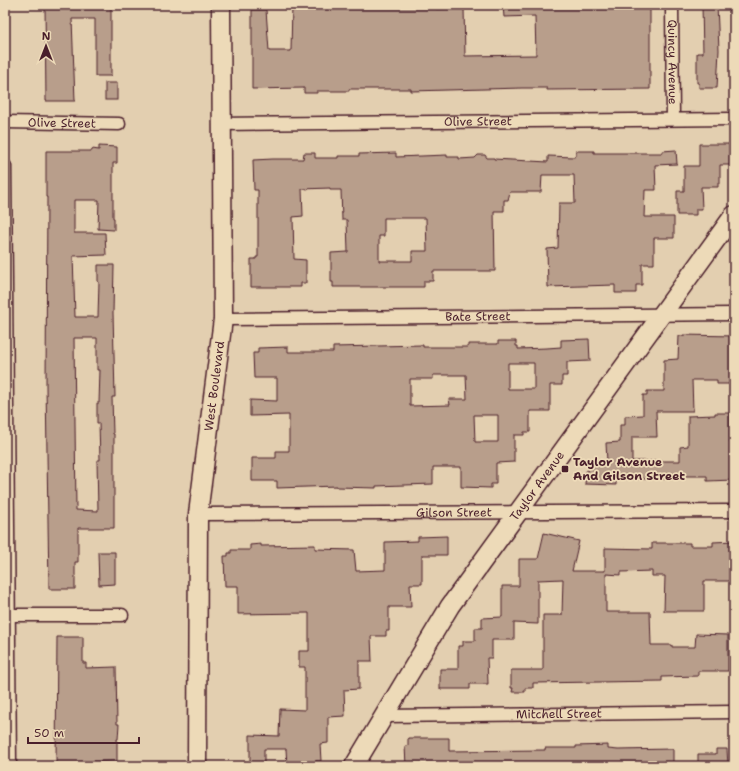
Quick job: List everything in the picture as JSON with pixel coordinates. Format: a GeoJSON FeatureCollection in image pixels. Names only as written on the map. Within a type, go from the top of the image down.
{"type":"FeatureCollection","features":[{"type":"Feature","properties":{"kind":"street","name":"West Boulevard"},"geometry":{"type":"LineString","coordinates":[[197,766],[198,514],[223,319],[221,5]]}},
{"type":"Feature","properties":{"kind":"street","name":"Quincy Avenue"},"geometry":{"type":"LineString","coordinates":[[672,5],[673,119]]}},
{"type":"Feature","properties":{"kind":"street","name":"Olive Street"},"geometry":{"type":"LineString","coordinates":[[222,124],[734,119]]}},
{"type":"Feature","properties":{"kind":"street","name":"Olive Street"},"geometry":{"type":"LineString","coordinates":[[5,122],[119,124]]}},
{"type":"Feature","properties":{"kind":"street"},"geometry":{"type":"LineString","coordinates":[[5,166],[6,615],[10,766]]}},
{"type":"Feature","properties":{"kind":"street","name":"Taylor Avenue"},"geometry":{"type":"LineString","coordinates":[[354,766],[450,606],[734,215]]}},
{"type":"Feature","properties":{"kind":"street","name":"Bate Street"},"geometry":{"type":"LineString","coordinates":[[223,319],[734,314]]}},
{"type":"Feature","properties":{"kind":"street","name":"Gilson Street"},"geometry":{"type":"LineString","coordinates":[[198,514],[734,511]]}},
{"type":"Feature","properties":{"kind":"street"},"geometry":{"type":"LineString","coordinates":[[6,615],[122,614]]}},
{"type":"Feature","properties":{"kind":"street","name":"Mitchell Street"},"geometry":{"type":"LineString","coordinates":[[384,716],[734,712]]}},
{"type":"Feature","properties":{"kind":"building"},"geometry":{"type":"Polygon","coordinates":[[[45,5],[111,5],[111,76],[95,76],[95,19],[72,19],[75,101],[46,101],[45,5]]]}},
{"type":"Feature","properties":{"kind":"building"},"geometry":{"type":"Polygon","coordinates":[[[292,5],[436,5],[436,9],[464,8],[465,56],[536,55],[535,16],[504,17],[503,5],[650,5],[650,89],[547,90],[547,88],[522,88],[411,91],[411,89],[349,89],[349,91],[317,91],[317,93],[304,93],[304,88],[252,89],[252,10],[266,10],[269,51],[291,51],[292,5]]]}},
{"type":"Feature","properties":{"kind":"building"},"geometry":{"type":"Polygon","coordinates":[[[702,5],[717,5],[719,50],[717,88],[699,88],[699,83],[697,83],[697,53],[703,53],[702,5]]]}},
{"type":"Feature","properties":{"kind":"building"},"geometry":{"type":"Polygon","coordinates":[[[105,83],[117,83],[117,100],[105,100],[105,83]]]}},
{"type":"Feature","properties":{"kind":"building"},"geometry":{"type":"Polygon","coordinates":[[[699,144],[734,144],[734,158],[731,158],[731,165],[720,165],[720,183],[718,183],[718,187],[701,187],[702,209],[696,209],[696,215],[677,215],[677,191],[684,191],[684,166],[699,166],[699,144]]]}},
{"type":"Feature","properties":{"kind":"building"},"geometry":{"type":"Polygon","coordinates":[[[99,146],[117,147],[117,163],[113,163],[114,230],[98,229],[99,200],[74,200],[74,233],[105,233],[106,255],[73,256],[75,317],[98,317],[98,265],[114,265],[113,313],[115,397],[112,397],[114,434],[114,528],[78,528],[78,562],[75,562],[75,589],[49,589],[46,385],[46,151],[99,150],[99,146]],[[74,338],[76,510],[98,511],[97,460],[100,460],[97,403],[99,403],[100,370],[97,370],[97,338],[74,338]]]}},
{"type":"Feature","properties":{"kind":"building"},"geometry":{"type":"Polygon","coordinates":[[[676,150],[677,164],[655,165],[656,190],[645,190],[644,217],[674,217],[674,238],[654,238],[654,264],[642,264],[642,285],[636,285],[636,293],[615,293],[615,285],[548,287],[547,249],[558,248],[559,203],[575,203],[574,175],[542,175],[541,192],[510,192],[508,200],[504,200],[504,211],[494,211],[495,271],[433,271],[433,281],[424,281],[424,287],[333,287],[333,282],[331,282],[331,253],[348,252],[347,220],[342,220],[341,190],[330,190],[330,188],[302,189],[303,216],[293,217],[294,259],[306,260],[306,283],[301,283],[301,287],[251,287],[251,259],[256,259],[256,257],[258,257],[258,190],[254,190],[253,160],[303,159],[304,153],[315,153],[315,158],[338,158],[338,156],[359,156],[359,154],[396,153],[396,157],[447,155],[447,157],[459,157],[459,159],[475,158],[478,155],[485,155],[487,158],[494,159],[548,162],[548,156],[574,157],[576,156],[576,151],[594,151],[594,153],[662,153],[662,151],[676,150]],[[384,218],[384,236],[379,236],[379,261],[412,261],[412,251],[427,251],[426,218],[384,218]]]}},
{"type":"Feature","properties":{"kind":"building"},"geometry":{"type":"Polygon","coordinates":[[[679,336],[734,336],[733,384],[717,384],[717,380],[692,380],[693,411],[656,411],[657,437],[632,437],[632,461],[680,461],[680,447],[688,446],[688,416],[730,413],[730,443],[734,443],[734,480],[707,481],[707,476],[675,476],[676,479],[616,479],[616,485],[585,484],[586,471],[588,471],[588,466],[591,466],[591,462],[607,462],[606,443],[620,442],[620,425],[625,425],[625,416],[643,415],[643,395],[647,395],[647,391],[664,391],[664,360],[678,359],[679,336]]]}},
{"type":"Feature","properties":{"kind":"building"},"geometry":{"type":"Polygon","coordinates":[[[589,339],[590,361],[567,362],[567,376],[562,376],[562,385],[550,385],[550,411],[530,411],[530,432],[524,432],[524,435],[514,435],[514,462],[496,463],[496,484],[491,484],[491,488],[461,487],[461,467],[433,467],[433,484],[376,486],[376,488],[337,486],[277,488],[277,481],[252,481],[252,458],[276,458],[276,451],[289,451],[289,415],[250,416],[250,400],[277,401],[277,378],[254,378],[253,353],[258,353],[258,348],[288,347],[288,352],[333,352],[333,347],[423,345],[423,347],[468,347],[468,344],[498,344],[498,341],[516,341],[516,346],[518,346],[518,349],[561,347],[561,340],[589,339]],[[508,363],[508,389],[534,389],[534,363],[508,363]],[[433,375],[433,379],[410,379],[410,406],[450,405],[449,399],[467,399],[466,375],[433,375]],[[474,415],[475,442],[498,442],[498,415],[474,415]]]}},
{"type":"Feature","properties":{"kind":"building"},"geometry":{"type":"Polygon","coordinates":[[[544,533],[579,541],[572,571],[605,571],[605,548],[652,549],[652,543],[690,543],[690,546],[713,546],[713,542],[734,541],[734,554],[732,554],[733,581],[704,581],[704,611],[664,611],[665,576],[652,576],[652,571],[621,572],[621,575],[606,574],[606,612],[650,612],[651,645],[695,647],[696,634],[728,635],[728,671],[698,671],[698,676],[662,677],[662,681],[533,683],[533,688],[525,688],[525,692],[512,692],[511,670],[543,670],[543,615],[562,615],[563,579],[538,580],[538,624],[514,623],[514,640],[492,640],[492,658],[487,658],[488,684],[470,684],[470,689],[440,689],[440,669],[458,669],[458,646],[463,646],[463,641],[475,641],[475,628],[482,628],[482,618],[502,617],[502,586],[519,586],[519,559],[538,559],[544,533]]]}},
{"type":"Feature","properties":{"kind":"building"},"geometry":{"type":"Polygon","coordinates":[[[447,536],[447,555],[422,555],[422,584],[410,584],[411,607],[389,607],[389,631],[386,631],[386,636],[371,636],[372,661],[359,661],[359,689],[344,690],[345,716],[328,717],[328,743],[320,744],[321,761],[316,761],[316,766],[287,766],[286,749],[264,749],[264,766],[250,766],[250,735],[279,736],[280,709],[305,710],[305,667],[299,667],[299,651],[309,651],[309,613],[238,614],[238,586],[225,586],[224,556],[228,556],[228,553],[231,553],[231,550],[250,550],[250,545],[315,545],[315,549],[354,550],[356,571],[385,570],[385,542],[418,541],[418,537],[447,536]]]}},
{"type":"Feature","properties":{"kind":"building"},"geometry":{"type":"Polygon","coordinates":[[[98,552],[115,552],[115,584],[99,585],[98,552]]]}},
{"type":"Feature","properties":{"kind":"building"},"geometry":{"type":"Polygon","coordinates":[[[57,637],[83,637],[83,663],[86,663],[86,668],[116,667],[117,724],[119,724],[117,761],[84,762],[84,764],[56,764],[57,637]]]}},
{"type":"Feature","properties":{"kind":"building"},"geometry":{"type":"Polygon","coordinates":[[[408,738],[449,738],[449,751],[545,750],[545,748],[576,748],[576,746],[608,745],[608,749],[618,750],[673,749],[673,766],[406,766],[405,746],[408,746],[408,738]]]}},
{"type":"Feature","properties":{"kind":"building"},"geometry":{"type":"Polygon","coordinates":[[[716,749],[727,749],[728,766],[698,766],[698,754],[716,754],[716,749]]]}},
{"type":"Feature","properties":{"kind":"place","name":"Taylor Avenue And Gilson Street"},"geometry":{"type":"Point","coordinates":[565,469]}}]}
